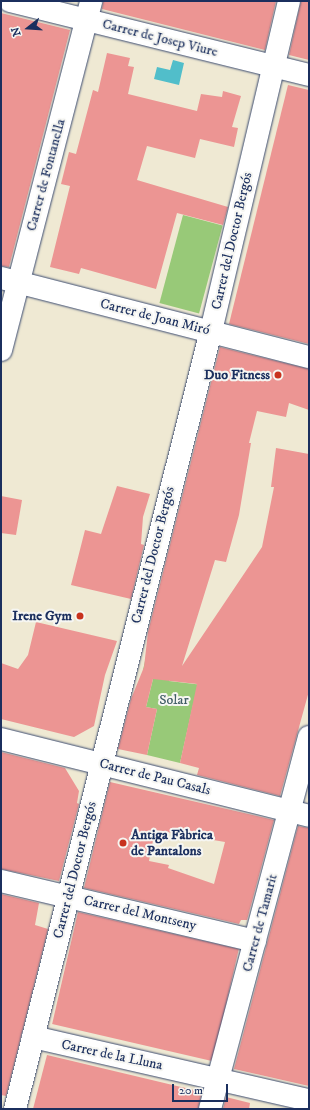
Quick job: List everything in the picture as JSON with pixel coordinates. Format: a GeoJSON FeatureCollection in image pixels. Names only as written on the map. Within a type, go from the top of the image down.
{"type":"FeatureCollection","features":[{"type":"Feature","properties":{"kind":"street","name":"Carrer de Josep Viure"},"geometry":{"type":"LineString","coordinates":[[10,1],[89,10],[273,67],[309,75]]}},
{"type":"Feature","properties":{"kind":"street","name":"Carrer del Doctor Bergós"},"geometry":{"type":"LineString","coordinates":[[15,1109],[211,331],[289,1]]}},
{"type":"Feature","properties":{"kind":"street","name":"Carrer de Fontanella"},"geometry":{"type":"LineString","coordinates":[[1,350],[9,281],[89,10]]}},
{"type":"Feature","properties":{"kind":"street","name":"Carrer de Joan Miró"},"geometry":{"type":"LineString","coordinates":[[9,281],[309,357]]}},
{"type":"Feature","properties":{"kind":"street","name":"Carrer de Tamarit"},"geometry":{"type":"LineString","coordinates":[[210,1109],[217,1078],[255,941],[299,813],[309,737]]}},
{"type":"Feature","properties":{"kind":"street","name":"Carrer de Pau Casals"},"geometry":{"type":"LineString","coordinates":[[1,739],[299,813]]}},
{"type":"Feature","properties":{"kind":"street","name":"Carrer del Montseny"},"geometry":{"type":"LineString","coordinates":[[1,881],[255,941]]}},
{"type":"Feature","properties":{"kind":"street","name":"Carrer de la Lluna"},"geometry":{"type":"LineString","coordinates":[[33,1038],[217,1078],[309,1100]]}},
{"type":"Feature","properties":{"kind":"green space"},"geometry":{"type":"Polygon","coordinates":[[[183,215],[223,226],[199,314],[159,303],[183,215]]]}},
{"type":"Feature","properties":{"kind":"green space","name":"Solar"},"geometry":{"type":"Polygon","coordinates":[[[145,661],[172,667],[169,681],[203,685],[193,705],[180,763],[147,755],[157,709],[146,707],[154,675],[143,670],[145,661]]]}},
{"type":"Feature","properties":{"kind":"water"},"geometry":{"type":"Polygon","coordinates":[[[173,60],[184,63],[179,85],[154,79],[157,67],[170,70],[173,60]]]}},
{"type":"Feature","properties":{"kind":"building"},"geometry":{"type":"Polygon","coordinates":[[[103,1],[276,1],[265,50],[102,9],[103,1]]]}},
{"type":"Feature","properties":{"kind":"building"},"geometry":{"type":"Polygon","coordinates":[[[301,1],[309,1],[309,60],[289,55],[301,1]]]}},
{"type":"Feature","properties":{"kind":"building"},"geometry":{"type":"Polygon","coordinates":[[[1,13],[70,30],[9,267],[1,266],[1,13]]]}},
{"type":"Feature","properties":{"kind":"building"},"geometry":{"type":"Polygon","coordinates":[[[107,53],[130,58],[128,66],[134,67],[128,94],[197,111],[201,94],[222,97],[223,91],[241,96],[232,127],[238,128],[234,147],[200,139],[195,158],[147,146],[137,180],[228,207],[223,225],[177,213],[156,289],[81,268],[79,274],[50,267],[70,186],[61,184],[69,152],[76,154],[93,90],[98,92],[107,53]]]}},
{"type":"Feature","properties":{"kind":"building"},"geometry":{"type":"Polygon","coordinates":[[[288,85],[309,90],[309,344],[229,324],[288,85]]]}},
{"type":"Feature","properties":{"kind":"building"},"geometry":{"type":"Polygon","coordinates":[[[220,347],[309,369],[309,410],[289,403],[286,417],[257,411],[249,443],[251,443],[239,515],[226,562],[215,560],[182,666],[262,547],[274,487],[271,487],[276,448],[309,454],[309,691],[280,796],[197,775],[199,768],[180,763],[197,684],[153,679],[146,707],[157,709],[147,755],[118,749],[131,699],[144,667],[148,632],[220,347]]]}},
{"type":"Feature","properties":{"kind":"building"},"geometry":{"type":"Polygon","coordinates":[[[117,486],[150,494],[143,517],[141,544],[144,545],[131,599],[71,585],[85,530],[101,534],[117,486]]]}},
{"type":"Feature","properties":{"kind":"building"},"geometry":{"type":"Polygon","coordinates":[[[1,496],[22,500],[16,535],[1,533],[1,496]]]}},
{"type":"Feature","properties":{"kind":"building"},"geometry":{"type":"Polygon","coordinates":[[[36,622],[117,641],[105,675],[94,726],[74,737],[1,719],[1,663],[18,669],[28,655],[36,622]]]}},
{"type":"Feature","properties":{"kind":"building"},"geometry":{"type":"Polygon","coordinates":[[[1,752],[65,768],[79,791],[77,803],[79,804],[59,881],[1,869],[1,752]]]}},
{"type":"Feature","properties":{"kind":"building"},"geometry":{"type":"Polygon","coordinates":[[[110,782],[274,820],[247,920],[241,920],[239,924],[84,888],[110,782]],[[155,830],[149,861],[169,865],[168,868],[214,884],[225,842],[155,830]]]}},
{"type":"Feature","properties":{"kind":"building"},"geometry":{"type":"Polygon","coordinates":[[[298,826],[309,828],[309,1086],[234,1069],[298,826]]]}},
{"type":"Feature","properties":{"kind":"building"},"geometry":{"type":"Polygon","coordinates":[[[1,894],[39,903],[35,925],[48,929],[6,1096],[1,1095],[1,894]]]}},
{"type":"Feature","properties":{"kind":"building"},"geometry":{"type":"Polygon","coordinates":[[[78,912],[239,949],[213,1061],[52,1024],[78,912]]]}},
{"type":"Feature","properties":{"kind":"building"},"geometry":{"type":"Polygon","coordinates":[[[47,1055],[202,1092],[198,1109],[33,1109],[47,1055]]]}},
{"type":"Feature","properties":{"kind":"building"},"geometry":{"type":"Polygon","coordinates":[[[226,1097],[250,1103],[249,1109],[223,1109],[226,1097]]]}},
{"type":"Feature","properties":{"kind":"place","name":"Duo Fitness"},"geometry":{"type":"Point","coordinates":[278,375]}},
{"type":"Feature","properties":{"kind":"place","name":"Irene Gym"},"geometry":{"type":"Point","coordinates":[80,616]}},
{"type":"Feature","properties":{"kind":"place","name":"Antiga Fàbrica de Pantalons"},"geometry":{"type":"Point","coordinates":[123,843]}}]}
